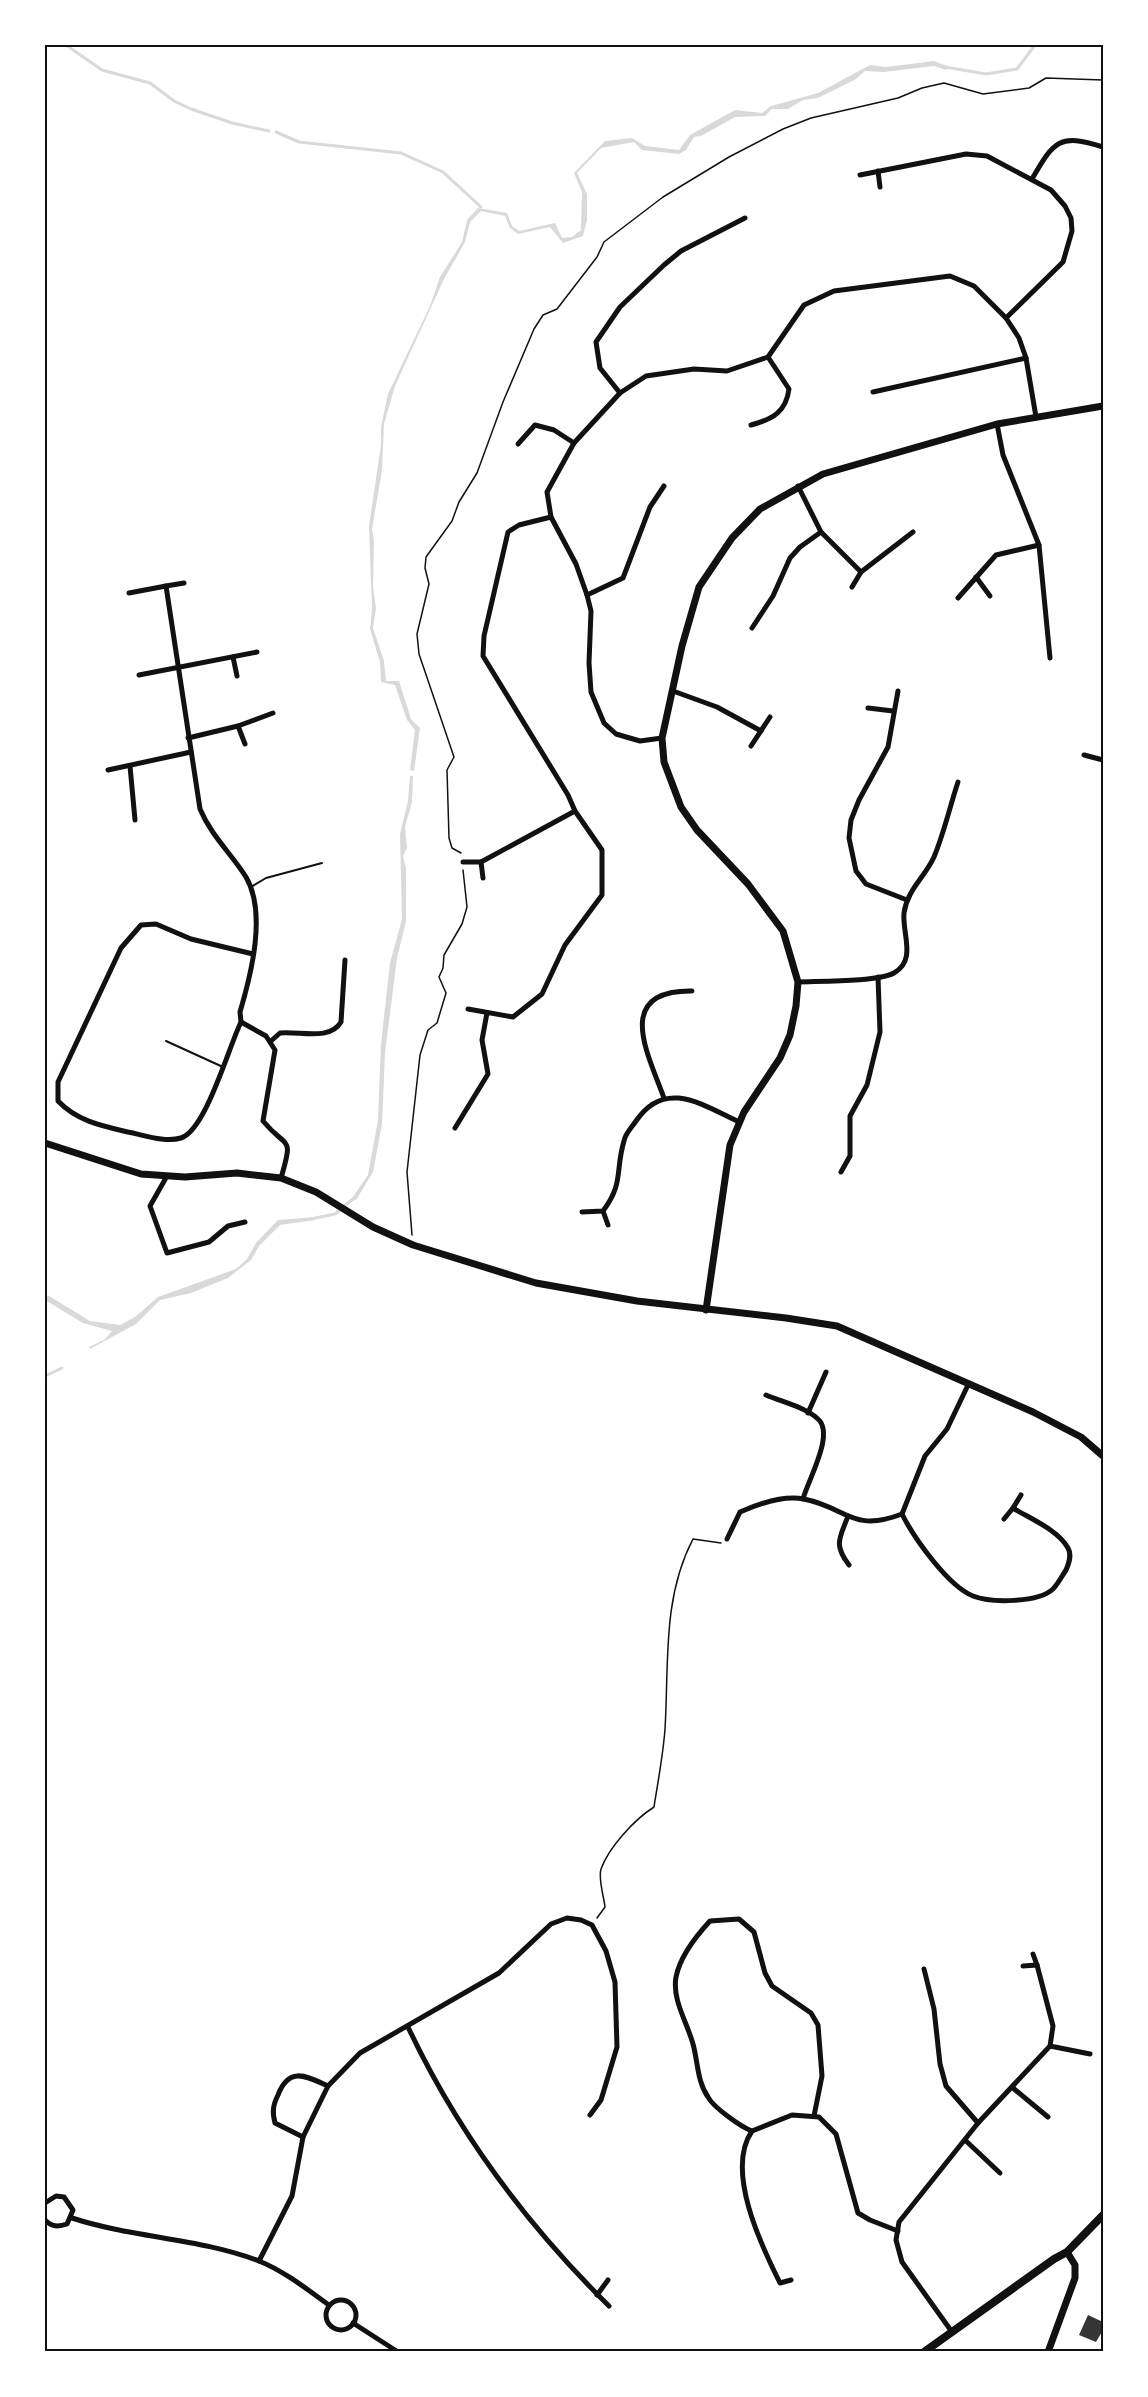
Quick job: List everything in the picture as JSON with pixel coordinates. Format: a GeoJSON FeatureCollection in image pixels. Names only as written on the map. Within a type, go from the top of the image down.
{"type":"FeatureCollection","features":[{"type":"Feature","properties":{"kind":"main road"},"geometry":{"type":"LineString","coordinates":[[924,2352],[1067,2252],[1103,2215]]}},
{"type":"Feature","properties":{"kind":"street"},"geometry":{"type":"LineString","coordinates":[[1032,179],[1053,147],[1070,139],[1103,147]]}},
{"type":"Feature","properties":{"kind":"street"},"geometry":{"type":"LineString","coordinates":[[860,175],[966,154],[987,156],[1051,190],[1065,206],[1071,218],[1072,231],[1063,262],[1006,318]]}},
{"type":"Feature","properties":{"kind":"street"},"geometry":{"type":"LineString","coordinates":[[878,171],[880,188]]}},
{"type":"Feature","properties":{"kind":"street"},"geometry":{"type":"LineString","coordinates":[[620,393],[600,368],[596,342],[620,307],[681,252],[745,218]]}},
{"type":"Feature","properties":{"kind":"street"},"geometry":{"type":"LineString","coordinates":[[662,738],[640,741],[616,735],[604,723],[591,692],[589,663],[591,611],[587,595],[576,564],[551,517],[548,492],[574,443],[620,393],[646,376],[694,369],[728,371],[768,357],[804,305],[834,291],[950,276],[974,286],[1006,318],[1019,338],[1026,358],[1036,417]]}},
{"type":"Feature","properties":{"kind":"street"},"geometry":{"type":"LineString","coordinates":[[751,425],[779,415],[788,400],[789,389],[768,357]]}},
{"type":"Feature","properties":{"kind":"street"},"geometry":{"type":"LineString","coordinates":[[873,392],[1026,358]]}},
{"type":"Feature","properties":{"kind":"street"},"geometry":{"type":"LineString","coordinates":[[706,1310],[726,1161],[739,1122],[780,1058],[790,1035],[798,982],[783,931],[748,884],[697,830],[681,807],[664,762],[662,738],[682,646],[699,587],[732,538],[760,509],[822,474],[997,424],[1103,406]]}},
{"type":"Feature","properties":{"kind":"street"},"geometry":{"type":"LineString","coordinates":[[997,424],[1003,455],[1039,546],[1050,658]]}},
{"type":"Feature","properties":{"kind":"street"},"geometry":{"type":"LineString","coordinates":[[518,444],[535,425],[554,430],[574,443]]}},
{"type":"Feature","properties":{"kind":"street"},"geometry":{"type":"LineString","coordinates":[[587,595],[622,579],[650,507],[664,486]]}},
{"type":"Feature","properties":{"kind":"street"},"geometry":{"type":"LineString","coordinates":[[798,486],[821,532],[861,572]]}},
{"type":"Feature","properties":{"kind":"street"},"geometry":{"type":"LineString","coordinates":[[468,1009],[513,1017],[542,994],[565,945],[602,896],[602,850],[575,811],[568,795],[483,656],[484,636],[508,532],[519,525],[551,517]]}},
{"type":"Feature","properties":{"kind":"street"},"geometry":{"type":"LineString","coordinates":[[752,628],[773,596],[790,558],[800,547],[821,532]]}},
{"type":"Feature","properties":{"kind":"street"},"geometry":{"type":"LineString","coordinates":[[852,587],[861,572],[913,532]]}},
{"type":"Feature","properties":{"kind":"street"},"geometry":{"type":"LineString","coordinates":[[958,598],[996,555],[1039,546]]}},
{"type":"Feature","properties":{"kind":"street"},"geometry":{"type":"LineString","coordinates":[[976,577],[990,596]]}},
{"type":"Feature","properties":{"kind":"street"},"geometry":{"type":"LineString","coordinates":[[129,593],[184,583]]}},
{"type":"Feature","properties":{"kind":"street"},"geometry":{"type":"LineString","coordinates":[[166,586],[200,809],[209,830],[251,887],[256,934],[253,954],[240,1012],[241,1022],[197,1125],[189,1135],[170,1140],[92,1124],[65,1109],[58,1101],[58,1082],[121,948],[141,925],[156,924],[191,939],[253,954]]}},
{"type":"Feature","properties":{"kind":"street"},"geometry":{"type":"LineString","coordinates":[[139,675],[257,652]]}},
{"type":"Feature","properties":{"kind":"street"},"geometry":{"type":"LineString","coordinates":[[233,657],[237,676]]}},
{"type":"Feature","properties":{"kind":"street"},"geometry":{"type":"LineString","coordinates":[[673,691],[717,708],[761,731]]}},
{"type":"Feature","properties":{"kind":"street"},"geometry":{"type":"LineString","coordinates":[[898,691],[892,711],[888,747],[859,800],[851,820],[849,837],[856,871],[866,884],[907,900]]}},
{"type":"Feature","properties":{"kind":"street"},"geometry":{"type":"LineString","coordinates":[[868,708],[892,711]]}},
{"type":"Feature","properties":{"kind":"street"},"geometry":{"type":"LineString","coordinates":[[188,738],[238,726],[273,713]]}},
{"type":"Feature","properties":{"kind":"street"},"geometry":{"type":"LineString","coordinates":[[751,746],[770,717]]}},
{"type":"Feature","properties":{"kind":"street"},"geometry":{"type":"LineString","coordinates":[[238,726],[245,744]]}},
{"type":"Feature","properties":{"kind":"street"},"geometry":{"type":"LineString","coordinates":[[108,770],[191,752]]}},
{"type":"Feature","properties":{"kind":"street"},"geometry":{"type":"LineString","coordinates":[[1084,755],[1103,760]]}},
{"type":"Feature","properties":{"kind":"street"},"geometry":{"type":"LineString","coordinates":[[130,766],[135,820]]}},
{"type":"Feature","properties":{"kind":"street"},"geometry":{"type":"LineString","coordinates":[[798,982],[878,977],[896,972],[907,958],[904,914],[907,900],[933,858],[958,782]]}},
{"type":"Feature","properties":{"kind":"street"},"geometry":{"type":"LineString","coordinates":[[463,862],[481,862],[575,811]]}},
{"type":"Feature","properties":{"kind":"street"},"geometry":{"type":"LineString","coordinates":[[481,862],[483,878]]}},
{"type":"Feature","properties":{"kind":"street"},"geometry":{"type":"LineString","coordinates":[[271,1041],[280,1033],[326,1034],[337,1029],[341,1022],[345,960]]}},
{"type":"Feature","properties":{"kind":"street"},"geometry":{"type":"LineString","coordinates":[[841,1172],[850,1156],[850,1116],[867,1084],[880,1032],[878,977]]}},
{"type":"Feature","properties":{"kind":"street"},"geometry":{"type":"LineString","coordinates":[[664,1098],[640,1027],[644,1013],[660,995],[674,991],[692,991]]}},
{"type":"Feature","properties":{"kind":"street"},"geometry":{"type":"LineString","coordinates":[[454,1128],[488,1074],[482,1040],[487,1013]]}},
{"type":"Feature","properties":{"kind":"street"},"geometry":{"type":"LineString","coordinates":[[241,1022],[258,1030],[271,1041],[275,1050],[263,1121],[286,1142],[288,1149],[281,1178]]}},
{"type":"Feature","properties":{"kind":"street"},"geometry":{"type":"LineString","coordinates":[[582,1212],[603,1211],[616,1194],[624,1139],[641,1114],[664,1098],[680,1097],[698,1102],[739,1122]]}},
{"type":"Feature","properties":{"kind":"street"},"geometry":{"type":"LineString","coordinates":[[45,1143],[141,1174],[167,1176],[237,1173],[281,1178],[316,1192],[373,1227],[413,1245],[536,1283],[594,1295],[837,1326],[1068,1428],[1103,1456]]}},
{"type":"Feature","properties":{"kind":"street"},"geometry":{"type":"LineString","coordinates":[[167,1176],[150,1206],[167,1253],[209,1242],[228,1226],[245,1222]]}},
{"type":"Feature","properties":{"kind":"street"},"geometry":{"type":"LineString","coordinates":[[603,1211],[608,1225]]}},
{"type":"Feature","properties":{"kind":"street"},"geometry":{"type":"LineString","coordinates":[[808,1413],[826,1372]]}},
{"type":"Feature","properties":{"kind":"street"},"geometry":{"type":"LineString","coordinates":[[727,1539],[740,1512],[768,1502],[803,1499],[865,1522],[883,1521],[902,1514],[925,1456],[947,1429],[969,1383]]}},
{"type":"Feature","properties":{"kind":"street"},"geometry":{"type":"LineString","coordinates":[[766,1395],[808,1413],[819,1420],[825,1430],[824,1441],[803,1499]]}},
{"type":"Feature","properties":{"kind":"street"},"geometry":{"type":"LineString","coordinates":[[1004,1519],[1014,1508],[1021,1495]]}},
{"type":"Feature","properties":{"kind":"street"},"geometry":{"type":"LineString","coordinates":[[902,1514],[911,1530],[960,1589],[987,1600],[1011,1600],[1040,1596],[1052,1590],[1069,1563],[1070,1551],[1060,1538],[1014,1508]]}},
{"type":"Feature","properties":{"kind":"street"},"geometry":{"type":"LineString","coordinates":[[848,1516],[838,1543],[839,1550],[849,1565]]}},
{"type":"Feature","properties":{"kind":"street"},"geometry":{"type":"LineString","coordinates":[[260,2261],[292,2196],[303,2137],[328,2086],[360,2053],[499,1972],[551,1924],[567,1918],[581,1920],[592,1925],[606,1951],[615,1982],[618,2020],[617,2047],[601,2100],[590,2115]]}},
{"type":"Feature","properties":{"kind":"street"},"geometry":{"type":"LineString","coordinates":[[752,2131],[743,2127],[709,2100],[701,2084],[693,2043],[676,1993],[676,1976],[699,1933],[710,1921],[739,1919],[754,1932],[765,1972],[772,1986],[811,2013],[818,2025],[822,2076],[814,2116]]}},
{"type":"Feature","properties":{"kind":"street"},"geometry":{"type":"LineString","coordinates":[[952,2332],[902,2262],[896,2240],[899,2222],[978,2123],[1014,2088],[1050,2046],[1053,2026],[1033,1954]]}},
{"type":"Feature","properties":{"kind":"street"},"geometry":{"type":"LineString","coordinates":[[1023,1966],[1036,1965]]}},
{"type":"Feature","properties":{"kind":"street"},"geometry":{"type":"LineString","coordinates":[[924,1969],[934,2009],[940,2064],[946,2086],[978,2123]]}},
{"type":"Feature","properties":{"kind":"street"},"geometry":{"type":"LineString","coordinates":[[408,2027],[427,2068],[516,2203],[568,2266],[609,2306]]}},
{"type":"Feature","properties":{"kind":"street"},"geometry":{"type":"LineString","coordinates":[[1050,2046],[1090,2054]]}},
{"type":"Feature","properties":{"kind":"street"},"geometry":{"type":"LineString","coordinates":[[303,2137],[284,2130],[275,2123],[272,2111],[283,2083],[293,2075],[305,2076],[328,2086]]}},
{"type":"Feature","properties":{"kind":"street"},"geometry":{"type":"LineString","coordinates":[[1014,2088],[1048,2117]]}},
{"type":"Feature","properties":{"kind":"street"},"geometry":{"type":"LineString","coordinates":[[791,2280],[780,2283],[758,2240],[742,2169],[742,2151],[752,2131],[792,2115],[814,2116],[829,2125],[836,2134],[858,2213],[898,2231]]}},
{"type":"Feature","properties":{"kind":"street"},"geometry":{"type":"LineString","coordinates":[[965,2140],[999,2173]]}},
{"type":"Feature","properties":{"kind":"street"},"geometry":{"type":"LineString","coordinates":[[45,2204],[56,2196],[64,2197],[73,2210],[72,2218],[60,2227],[52,2226],[45,2220]]}},
{"type":"Feature","properties":{"kind":"street"},"geometry":{"type":"LineString","coordinates":[[72,2218],[106,2229],[189,2242],[260,2261],[278,2270],[329,2305]]}},
{"type":"Feature","properties":{"kind":"street"},"geometry":{"type":"LineString","coordinates":[[1048,2352],[1076,2278],[1075,2265],[1067,2252]]}},
{"type":"Feature","properties":{"kind":"street"},"geometry":{"type":"LineString","coordinates":[[597,2295],[609,2280]]}},
{"type":"Feature","properties":{"kind":"street"},"geometry":{"type":"LineString","coordinates":[[338,2299],[348,2301],[356,2308],[357,2316],[348,2329],[342,2331],[335,2329],[328,2323],[326,2313],[329,2305],[338,2299]]}},
{"type":"Feature","properties":{"kind":"street"},"geometry":{"type":"LineString","coordinates":[[353,2323],[398,2352]]}},
{"type":"Feature","properties":{"kind":"lane"},"geometry":{"type":"LineString","coordinates":[[251,887],[266,878],[322,863]]}},
{"type":"Feature","properties":{"kind":"lane"},"geometry":{"type":"LineString","coordinates":[[166,1041],[223,1068]]}},
{"type":"Feature","properties":{"kind":"path"},"geometry":{"type":"LineString","coordinates":[[413,1245],[407,1172],[420,1055],[428,1030],[437,1023],[446,993],[439,977],[443,968],[444,955],[462,924],[467,907],[462,854],[452,848],[449,838],[447,770],[454,757],[419,654],[417,634],[429,584],[424,568],[426,557],[452,521],[459,502],[477,473],[523,350],[543,315],[557,309],[597,257],[604,242],[663,197],[783,129],[811,118],[898,98],[922,88],[944,83],[983,94],[1029,88],[1046,78],[1103,80]]}},
{"type":"Feature","properties":{"kind":"path"},"geometry":{"type":"LineString","coordinates":[[592,1925],[605,1907],[601,1870],[624,1834],[643,1814],[654,1807],[665,1728],[669,1620],[682,1565],[693,1539],[721,1543],[727,1539]]}},
{"type":"Feature","properties":{"kind":"shaded area"},"geometry":{"type":"Polygon","coordinates":[[[934,61],[947,66],[946,70],[934,66],[884,72],[865,71],[856,79],[818,98],[803,100],[788,109],[772,109],[765,116],[735,117],[701,136],[694,137],[686,150],[679,154],[642,150],[634,142],[601,148],[577,173],[587,194],[587,220],[583,236],[563,243],[550,227],[518,234],[510,228],[505,216],[481,211],[470,222],[465,242],[444,279],[395,386],[384,424],[382,470],[372,529],[373,586],[376,608],[373,628],[384,661],[386,681],[399,681],[411,719],[420,728],[414,771],[410,770],[415,730],[407,720],[395,685],[381,682],[380,662],[370,629],[372,609],[369,526],[381,445],[381,427],[388,394],[430,306],[440,277],[462,242],[467,220],[478,208],[507,213],[512,226],[519,231],[555,223],[562,238],[572,237],[581,230],[582,192],[574,173],[605,141],[632,138],[645,146],[679,150],[690,135],[735,110],[762,113],[771,106],[818,93],[870,65],[886,67],[934,61]]]}},
{"type":"Feature","properties":{"kind":"shaded area"},"geometry":{"type":"Polygon","coordinates":[[[410,776],[413,776],[412,802],[405,827],[407,848],[403,856],[406,868],[406,921],[397,958],[385,1053],[382,1124],[373,1172],[356,1200],[352,1198],[368,1175],[378,1120],[381,1044],[390,963],[402,919],[400,834],[408,801],[410,776]]]}},
{"type":"Feature","properties":{"kind":"shaded area"},"geometry":{"type":"Polygon","coordinates":[[[315,1217],[315,1220],[280,1225],[259,1246],[251,1260],[228,1278],[191,1293],[160,1300],[136,1324],[90,1349],[89,1347],[104,1340],[112,1331],[83,1323],[45,1300],[45,1296],[49,1296],[90,1321],[120,1325],[135,1317],[158,1297],[236,1269],[247,1259],[256,1243],[278,1220],[315,1217]]]}},
{"type":"Feature","properties":{"kind":"building"},"geometry":{"type":"Polygon","coordinates":[[[1088,2315],[1103,2322],[1103,2330],[1096,2342],[1079,2335],[1088,2315]]]}},
{"type":"Feature","properties":{"kind":"waterway"},"geometry":{"type":"LineString","coordinates":[[66,45],[102,70],[150,83],[174,101],[191,109],[232,123],[269,131]]}},
{"type":"Feature","properties":{"kind":"waterway"},"geometry":{"type":"LineString","coordinates":[[945,67],[986,74],[1017,69],[1035,45]]}},
{"type":"Feature","properties":{"kind":"waterway"},"geometry":{"type":"LineString","coordinates":[[276,132],[299,142],[401,153],[443,172],[481,207]]}},
{"type":"Feature","properties":{"kind":"waterway"},"geometry":{"type":"LineString","coordinates":[[344,1206],[357,1196]]}},
{"type":"Feature","properties":{"kind":"waterway"},"geometry":{"type":"LineString","coordinates":[[311,1219],[335,1214],[341,1209]]}},
{"type":"Feature","properties":{"kind":"waterway"},"geometry":{"type":"LineString","coordinates":[[45,1376],[62,1368]]}}]}
